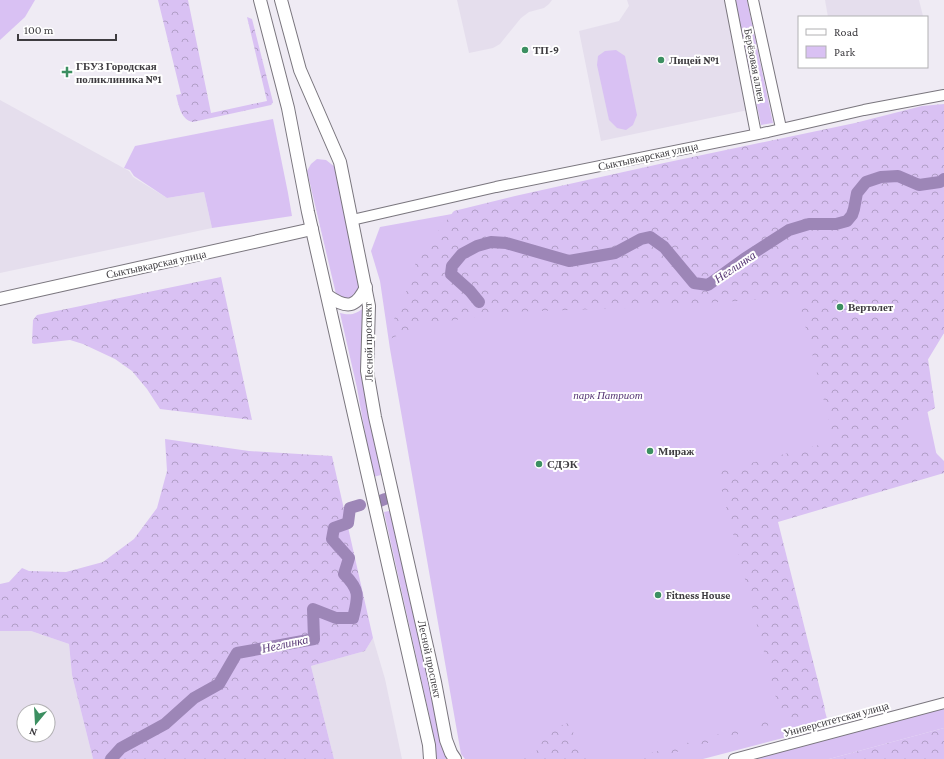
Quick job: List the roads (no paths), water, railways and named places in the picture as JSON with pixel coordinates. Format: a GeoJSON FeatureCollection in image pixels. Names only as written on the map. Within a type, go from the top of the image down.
{"type":"FeatureCollection","features":[{"type":"Feature","properties":{"kind":"main road","name":"Лесной проспект"},"geometry":{"type":"LineString","coordinates":[[260,0],[288,108],[312,229],[378,514],[429,745],[430,759]]}},
{"type":"Feature","properties":{"kind":"main road","name":"Лесной проспект"},"geometry":{"type":"LineString","coordinates":[[281,0],[300,70],[340,162],[369,306],[367,371],[369,385],[435,682],[446,740],[455,759]]}},
{"type":"Feature","properties":{"kind":"main road"},"geometry":{"type":"LineString","coordinates":[[269,35],[289,30]]}},
{"type":"Feature","properties":{"kind":"main road","name":"Сыктывкарская улица"},"geometry":{"type":"LineString","coordinates":[[0,299],[312,229]]}},
{"type":"Feature","properties":{"kind":"main road"},"geometry":{"type":"LineString","coordinates":[[328,296],[340,303],[351,304],[357,302],[361,298],[366,287]]}},
{"type":"Feature","properties":{"kind":"street","name":"Берёзовая аллея"},"geometry":{"type":"LineString","coordinates":[[730,0],[756,134]]}},
{"type":"Feature","properties":{"kind":"street","name":"Берёзовая аллея"},"geometry":{"type":"LineString","coordinates":[[753,0],[781,128]]}},
{"type":"Feature","properties":{"kind":"street","name":"Сыктывкарская улица"},"geometry":{"type":"LineString","coordinates":[[352,220],[496,187],[756,134],[864,110],[944,95]]}},
{"type":"Feature","properties":{"kind":"street","name":"Университетская улица"},"geometry":{"type":"LineString","coordinates":[[734,759],[944,703]]}},
{"type":"Feature","properties":{"kind":"waterway","name":"Неглинка"},"geometry":{"type":"LineString","coordinates":[[479,302],[470,291],[451,274],[452,266],[462,254],[477,246],[491,242],[506,243],[569,261],[615,253],[641,239],[650,237],[664,247],[694,283],[708,285],[744,259],[789,230],[809,224],[836,224],[847,221],[852,215],[857,193],[866,182],[881,177],[898,176],[919,185],[940,182],[944,179]]}},
{"type":"Feature","properties":{"kind":"waterway","name":"Неглинка"},"geometry":{"type":"LineString","coordinates":[[380,501],[385,499]]}},
{"type":"Feature","properties":{"kind":"waterway","name":"Неглинка"},"geometry":{"type":"LineString","coordinates":[[111,759],[121,748],[165,724],[194,698],[219,684],[237,653],[314,639],[313,609],[336,618],[353,618],[357,594],[353,585],[344,574],[349,558],[332,539],[334,528],[348,523],[350,508],[360,505]]}},
{"type":"Feature","properties":{"kind":"place","name":"ТП-9"},"geometry":{"type":"Point","coordinates":[525,50]}},
{"type":"Feature","properties":{"kind":"place","name":"Лицей №1"},"geometry":{"type":"Point","coordinates":[661,60]}},
{"type":"Feature","properties":{"kind":"place","name":"ГБУЗ Городская поликлиника №1"},"geometry":{"type":"Point","coordinates":[67,72]}},
{"type":"Feature","properties":{"kind":"place","name":"Вертолет"},"geometry":{"type":"Point","coordinates":[840,307]}},
{"type":"Feature","properties":{"kind":"place","name":"Мираж"},"geometry":{"type":"Point","coordinates":[650,451]}},
{"type":"Feature","properties":{"kind":"place","name":"СДЭК"},"geometry":{"type":"Point","coordinates":[539,464]}},
{"type":"Feature","properties":{"kind":"place","name":"Fitness House"},"geometry":{"type":"Point","coordinates":[658,595]}},
{"type":"Feature","properties":{"kind":"park label","name":"парк Патриот"},"geometry":{"type":"Point","coordinates":[608,395]}}]}
